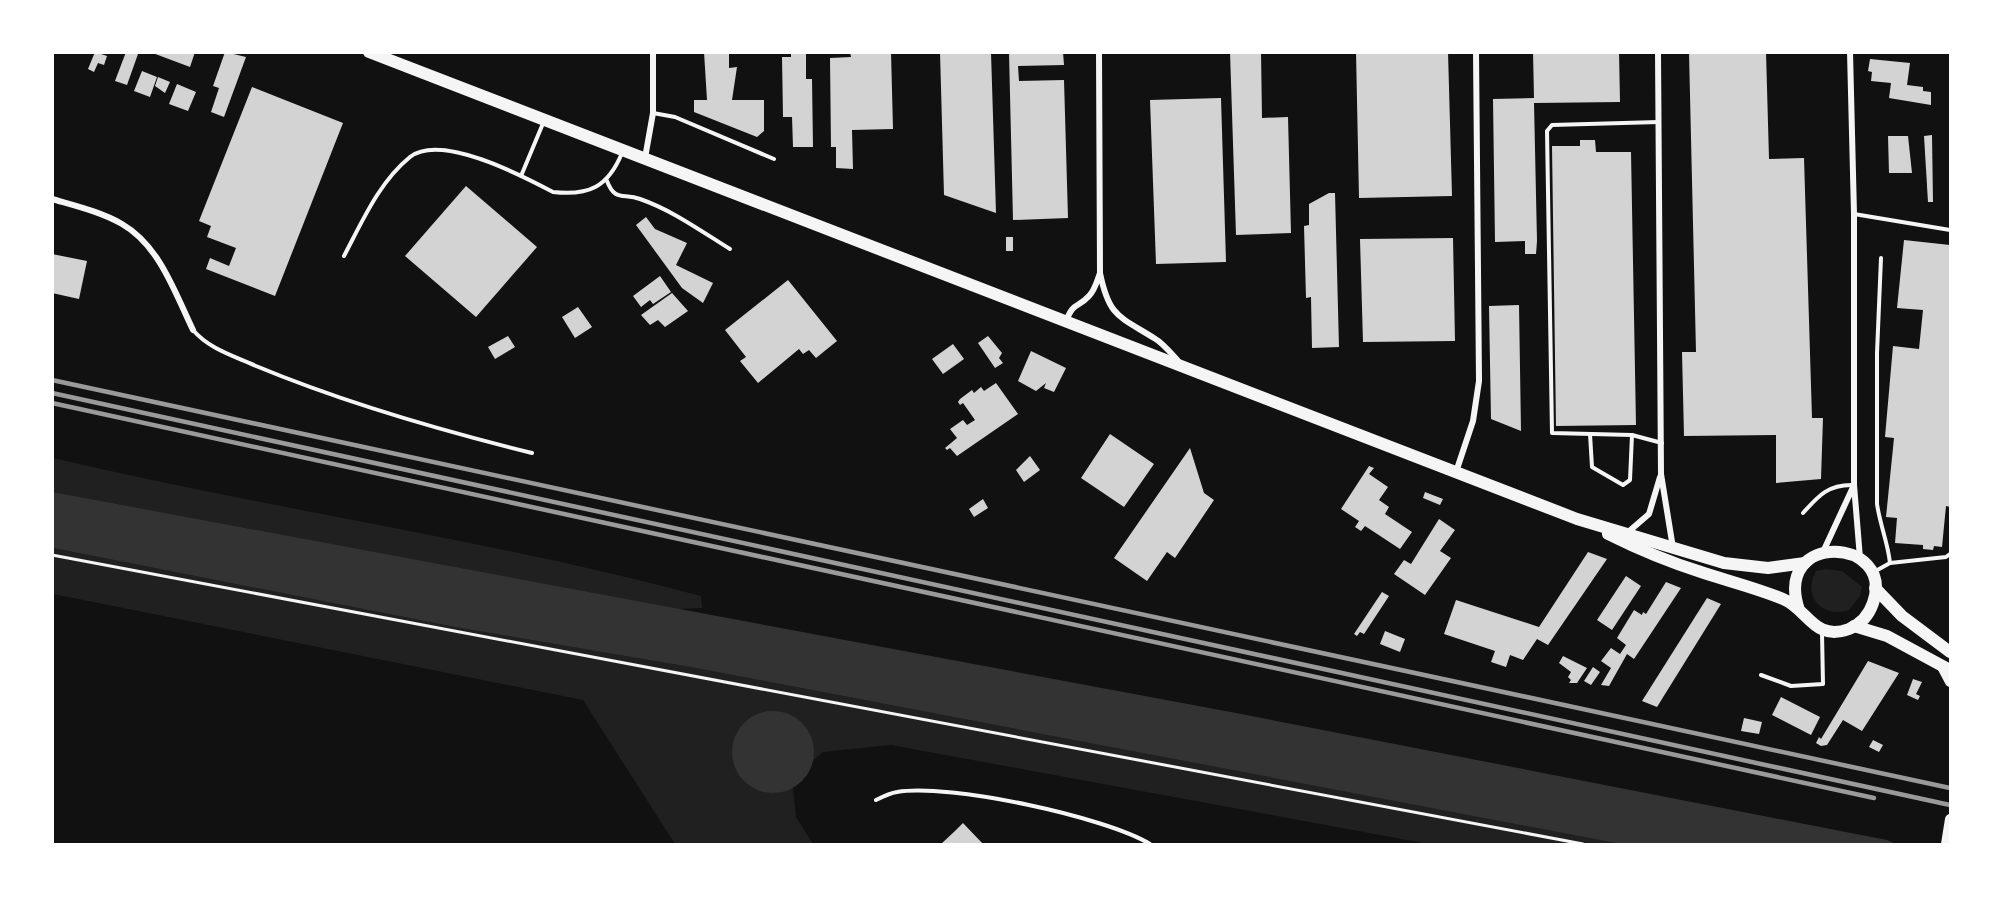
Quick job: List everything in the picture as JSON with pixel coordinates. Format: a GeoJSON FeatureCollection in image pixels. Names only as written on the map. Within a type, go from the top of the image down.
{"type":"FeatureCollection","features":[{"type":"Feature","properties":{"kind":"main road"},"geometry":{"type":"LineString","coordinates":[[369,52],[1455,474],[1577,519],[1724,563],[1768,568],[1804,564],[1823,552],[1848,552],[1860,558],[1871,573],[1875,588],[1870,610],[1854,626],[1844,630],[1822,630],[1813,625],[1786,600],[1698,572],[1628,544],[1577,519]]}},
{"type":"Feature","properties":{"kind":"main road"},"geometry":{"type":"LineString","coordinates":[[1798,610],[1794,586],[1804,564]]}},
{"type":"Feature","properties":{"kind":"main road"},"geometry":{"type":"LineString","coordinates":[[1875,588],[1902,616],[1950,652]]}},
{"type":"Feature","properties":{"kind":"main road"},"geometry":{"type":"LineString","coordinates":[[1854,626],[1887,636],[1946,668],[1950,682]]}},
{"type":"Feature","properties":{"kind":"main road"},"geometry":{"type":"LineString","coordinates":[[1946,844],[1950,819]]}},
{"type":"Feature","properties":{"kind":"street"},"geometry":{"type":"LineString","coordinates":[[645,158],[653,113],[653,52]]}},
{"type":"Feature","properties":{"kind":"street"},"geometry":{"type":"LineString","coordinates":[[1099,52],[1100,273],[1108,304],[1131,326],[1156,339],[1185,368]]}},
{"type":"Feature","properties":{"kind":"street"},"geometry":{"type":"LineString","coordinates":[[1455,474],[1473,421],[1479,381],[1476,52]]}},
{"type":"Feature","properties":{"kind":"street"},"geometry":{"type":"LineString","coordinates":[[1658,52],[1662,474],[1672,548]]}},
{"type":"Feature","properties":{"kind":"street"},"geometry":{"type":"LineString","coordinates":[[1850,52],[1854,214],[1854,484],[1860,558]]}},
{"type":"Feature","properties":{"kind":"street"},"geometry":{"type":"LineString","coordinates":[[52,199],[100,213],[123,224],[146,242],[160,262],[193,330]]}},
{"type":"Feature","properties":{"kind":"street"},"geometry":{"type":"LineString","coordinates":[[1066,322],[1072,306],[1087,298],[1100,273]]}},
{"type":"Feature","properties":{"kind":"street"},"geometry":{"type":"LineString","coordinates":[[1627,534],[1649,514],[1662,474]]}},
{"type":"Feature","properties":{"kind":"street"},"geometry":{"type":"LineString","coordinates":[[1823,552],[1854,484]]}},
{"type":"Feature","properties":{"kind":"lane"},"geometry":{"type":"LineString","coordinates":[[653,113],[675,117],[774,159]]}},
{"type":"Feature","properties":{"kind":"lane"},"geometry":{"type":"LineString","coordinates":[[521,176],[544,120]]}},
{"type":"Feature","properties":{"kind":"lane"},"geometry":{"type":"LineString","coordinates":[[1659,122],[1552,125],[1547,131],[1552,433],[1632,435],[1663,443]]}},
{"type":"Feature","properties":{"kind":"lane"},"geometry":{"type":"LineString","coordinates":[[344,256],[382,188],[411,156],[443,150],[465,153],[553,192],[568,194],[607,181],[623,150]]}},
{"type":"Feature","properties":{"kind":"lane"},"geometry":{"type":"LineString","coordinates":[[607,181],[611,192],[618,196],[639,199],[688,223],[730,249]]}},
{"type":"Feature","properties":{"kind":"lane"},"geometry":{"type":"LineString","coordinates":[[1854,214],[1950,230]]}},
{"type":"Feature","properties":{"kind":"lane"},"geometry":{"type":"LineString","coordinates":[[1881,258],[1877,353],[1877,504],[1880,527],[1888,546],[1890,563]]}},
{"type":"Feature","properties":{"kind":"lane"},"geometry":{"type":"LineString","coordinates":[[193,330],[201,339],[217,349],[285,378],[441,430],[532,453]]}},
{"type":"Feature","properties":{"kind":"lane"},"geometry":{"type":"LineString","coordinates":[[1590,434],[1592,467],[1623,485],[1630,480],[1632,435]]}},
{"type":"Feature","properties":{"kind":"lane"},"geometry":{"type":"LineString","coordinates":[[1803,513],[1823,490],[1842,484],[1854,484]]}},
{"type":"Feature","properties":{"kind":"lane"},"geometry":{"type":"LineString","coordinates":[[1871,573],[1890,563],[1946,557],[1950,554]]}},
{"type":"Feature","properties":{"kind":"lane"},"geometry":{"type":"LineString","coordinates":[[1761,675],[1791,686],[1823,684],[1822,630]]}},
{"type":"Feature","properties":{"kind":"lane"},"geometry":{"type":"LineString","coordinates":[[876,800],[896,792],[937,791],[1010,802],[1067,813],[1150,844]]}},
{"type":"Feature","properties":{"kind":"path"},"geometry":{"type":"LineString","coordinates":[[52,555],[1583,844]]}},
{"type":"Feature","properties":{"kind":"shaded area"},"geometry":{"type":"Polygon","coordinates":[[[53,458],[621,576],[701,596],[702,608],[676,609],[53,492],[53,458]]]}},
{"type":"Feature","properties":{"kind":"shaded area"},"geometry":{"type":"Polygon","coordinates":[[[53,492],[1236,713],[1887,840],[1896,844],[1621,844],[696,668],[455,627],[53,548],[53,492]]]}},
{"type":"Feature","properties":{"kind":"shaded area"},"geometry":{"type":"Polygon","coordinates":[[[52,548],[455,627],[696,668],[1622,844],[1429,844],[891,745],[823,752],[792,779],[796,817],[813,844],[675,844],[583,700],[53,594],[52,548]]]}},
{"type":"Feature","properties":{"kind":"shaded area"},"geometry":{"type":"Polygon","coordinates":[[[1826,569],[1842,571],[1862,587],[1860,596],[1849,610],[1830,611],[1823,608],[1813,597],[1812,580],[1816,571],[1826,569]]]}},
{"type":"Feature","properties":{"kind":"shaded area"},"geometry":{"type":"Polygon","coordinates":[[[773,711],[789,714],[802,723],[811,736],[814,752],[811,768],[802,781],[789,790],[773,793],[757,790],[744,781],[735,768],[732,752],[735,736],[744,723],[757,714],[773,711]]]}},
{"type":"Feature","properties":{"kind":"building"},"geometry":{"type":"Polygon","coordinates":[[[95,52],[107,56],[104,65],[98,63],[94,72],[88,69],[95,52]]]}},
{"type":"Feature","properties":{"kind":"building"},"geometry":{"type":"Polygon","coordinates":[[[126,52],[138,54],[127,85],[115,81],[126,52]]]}},
{"type":"Feature","properties":{"kind":"building"},"geometry":{"type":"Polygon","coordinates":[[[150,52],[195,52],[190,67],[150,52]]]}},
{"type":"Feature","properties":{"kind":"building"},"geometry":{"type":"Polygon","coordinates":[[[225,52],[246,57],[224,117],[211,112],[219,88],[213,86],[225,52]]]}},
{"type":"Feature","properties":{"kind":"building"},"geometry":{"type":"Polygon","coordinates":[[[704,52],[729,52],[729,68],[737,67],[732,100],[764,100],[764,131],[757,137],[694,112],[694,100],[707,100],[704,52]]]}},
{"type":"Feature","properties":{"kind":"building"},"geometry":{"type":"Polygon","coordinates":[[[791,52],[806,52],[806,79],[812,79],[813,147],[793,147],[792,117],[783,117],[782,57],[791,57],[791,52]]]}},
{"type":"Feature","properties":{"kind":"building"},"geometry":{"type":"Polygon","coordinates":[[[850,52],[891,52],[893,129],[852,130],[853,169],[836,168],[836,147],[831,147],[830,58],[851,57],[850,52]]]}},
{"type":"Feature","properties":{"kind":"building"},"geometry":{"type":"Polygon","coordinates":[[[940,52],[991,52],[996,213],[944,195],[940,52]]]}},
{"type":"Feature","properties":{"kind":"building"},"geometry":{"type":"Polygon","coordinates":[[[1009,52],[1063,52],[1064,65],[1018,66],[1019,81],[1064,80],[1068,218],[1013,220],[1009,52]]]}},
{"type":"Feature","properties":{"kind":"building"},"geometry":{"type":"Polygon","coordinates":[[[1230,52],[1261,52],[1262,118],[1288,117],[1291,233],[1236,235],[1230,52]]]}},
{"type":"Feature","properties":{"kind":"building"},"geometry":{"type":"Polygon","coordinates":[[[1356,52],[1448,52],[1452,196],[1359,198],[1356,52]]]}},
{"type":"Feature","properties":{"kind":"building"},"geometry":{"type":"Polygon","coordinates":[[[1533,52],[1619,52],[1620,102],[1534,103],[1537,241],[1536,254],[1525,254],[1525,241],[1495,242],[1493,99],[1534,98],[1533,52]]]}},
{"type":"Feature","properties":{"kind":"building"},"geometry":{"type":"Polygon","coordinates":[[[1689,52],[1766,52],[1769,159],[1804,158],[1812,418],[1823,418],[1821,479],[1776,483],[1776,435],[1684,436],[1682,352],[1696,352],[1689,52]]]}},
{"type":"Feature","properties":{"kind":"building"},"geometry":{"type":"Polygon","coordinates":[[[1870,59],[1910,63],[1907,85],[1923,87],[1923,91],[1931,92],[1931,105],[1889,98],[1891,83],[1871,81],[1872,72],[1868,71],[1870,59]]]}},
{"type":"Feature","properties":{"kind":"building"},"geometry":{"type":"Polygon","coordinates":[[[142,71],[157,77],[150,97],[134,91],[142,71]]]}},
{"type":"Feature","properties":{"kind":"building"},"geometry":{"type":"Polygon","coordinates":[[[158,77],[170,82],[165,93],[155,86],[158,77]]]}},
{"type":"Feature","properties":{"kind":"building"},"geometry":{"type":"Polygon","coordinates":[[[177,84],[196,92],[188,111],[169,104],[177,84]]]}},
{"type":"Feature","properties":{"kind":"building"},"geometry":{"type":"Polygon","coordinates":[[[252,87],[343,123],[275,296],[206,269],[210,258],[229,266],[236,248],[207,237],[211,226],[199,221],[252,87]]]}},
{"type":"Feature","properties":{"kind":"building"},"geometry":{"type":"Polygon","coordinates":[[[1221,98],[1226,262],[1156,264],[1150,100],[1221,98]]]}},
{"type":"Feature","properties":{"kind":"building"},"geometry":{"type":"Polygon","coordinates":[[[1932,135],[1933,202],[1928,202],[1924,136],[1932,135]]]}},
{"type":"Feature","properties":{"kind":"building"},"geometry":{"type":"Polygon","coordinates":[[[1888,136],[1908,136],[1912,173],[1889,173],[1888,136]]]}},
{"type":"Feature","properties":{"kind":"building"},"geometry":{"type":"Polygon","coordinates":[[[1580,140],[1595,140],[1596,152],[1631,152],[1636,425],[1556,426],[1552,146],[1580,146],[1580,140]]]}},
{"type":"Feature","properties":{"kind":"building"},"geometry":{"type":"Polygon","coordinates":[[[466,186],[537,247],[476,317],[405,256],[466,186]]]}},
{"type":"Feature","properties":{"kind":"building"},"geometry":{"type":"Polygon","coordinates":[[[1329,193],[1335,193],[1339,347],[1312,348],[1311,297],[1306,298],[1304,226],[1309,225],[1309,204],[1329,193]]]}},
{"type":"Feature","properties":{"kind":"building"},"geometry":{"type":"Polygon","coordinates":[[[646,217],[655,229],[687,243],[676,265],[713,283],[703,303],[682,288],[636,225],[646,217]]]}},
{"type":"Feature","properties":{"kind":"building"},"geometry":{"type":"Polygon","coordinates":[[[1006,237],[1013,237],[1013,251],[1006,251],[1006,237]]]}},
{"type":"Feature","properties":{"kind":"building"},"geometry":{"type":"Polygon","coordinates":[[[1453,238],[1455,341],[1363,342],[1360,239],[1453,238]]]}},
{"type":"Feature","properties":{"kind":"building"},"geometry":{"type":"Polygon","coordinates":[[[1904,240],[1950,245],[1950,507],[1946,506],[1942,547],[1934,546],[1933,550],[1923,549],[1923,545],[1895,543],[1897,518],[1886,517],[1894,438],[1885,437],[1893,346],[1919,349],[1923,310],[1897,308],[1904,240]]]}},
{"type":"Feature","properties":{"kind":"building"},"geometry":{"type":"Polygon","coordinates":[[[52,254],[87,261],[79,299],[52,293],[52,254]]]}},
{"type":"Feature","properties":{"kind":"building"},"geometry":{"type":"Polygon","coordinates":[[[660,276],[671,292],[653,304],[650,300],[641,307],[633,296],[660,276]]]}},
{"type":"Feature","properties":{"kind":"building"},"geometry":{"type":"Polygon","coordinates":[[[788,280],[837,341],[816,358],[809,350],[803,354],[799,349],[758,383],[740,361],[746,357],[725,330],[788,280]]]}},
{"type":"Feature","properties":{"kind":"building"},"geometry":{"type":"Polygon","coordinates":[[[672,293],[688,311],[665,327],[658,320],[650,325],[641,315],[672,293]]]}},
{"type":"Feature","properties":{"kind":"building"},"geometry":{"type":"Polygon","coordinates":[[[1519,305],[1521,431],[1491,419],[1489,306],[1519,305]]]}},
{"type":"Feature","properties":{"kind":"building"},"geometry":{"type":"Polygon","coordinates":[[[578,307],[592,327],[575,338],[562,317],[578,307]]]}},
{"type":"Feature","properties":{"kind":"building"},"geometry":{"type":"Polygon","coordinates":[[[508,336],[515,347],[495,359],[488,347],[508,336]]]}},
{"type":"Feature","properties":{"kind":"building"},"geometry":{"type":"Polygon","coordinates":[[[988,336],[1002,353],[999,358],[1003,363],[995,368],[978,343],[988,336]]]}},
{"type":"Feature","properties":{"kind":"building"},"geometry":{"type":"Polygon","coordinates":[[[953,344],[964,359],[943,374],[932,359],[953,344]]]}},
{"type":"Feature","properties":{"kind":"building"},"geometry":{"type":"Polygon","coordinates":[[[1031,351],[1066,368],[1054,392],[1044,388],[1046,383],[1036,391],[1018,381],[1031,351]]]}},
{"type":"Feature","properties":{"kind":"building"},"geometry":{"type":"Polygon","coordinates":[[[996,383],[1018,414],[957,456],[950,448],[947,450],[945,448],[957,438],[950,429],[963,420],[967,425],[975,420],[963,403],[960,405],[958,402],[960,399],[972,390],[974,393],[981,387],[984,391],[996,383]]]}},
{"type":"Feature","properties":{"kind":"building"},"geometry":{"type":"Polygon","coordinates":[[[1110,434],[1154,464],[1124,507],[1081,478],[1110,434]]]}},
{"type":"Feature","properties":{"kind":"building"},"geometry":{"type":"Polygon","coordinates":[[[1190,448],[1204,493],[1214,500],[1175,558],[1167,552],[1147,581],[1114,558],[1190,448]]]}},
{"type":"Feature","properties":{"kind":"building"},"geometry":{"type":"Polygon","coordinates":[[[1030,456],[1040,470],[1024,482],[1016,470],[1030,456]]]}},
{"type":"Feature","properties":{"kind":"building"},"geometry":{"type":"Polygon","coordinates":[[[1369,466],[1374,468],[1369,474],[1388,487],[1379,500],[1389,507],[1385,514],[1412,532],[1400,549],[1365,526],[1361,531],[1355,527],[1359,521],[1341,509],[1369,466]]]}},
{"type":"Feature","properties":{"kind":"building"},"geometry":{"type":"Polygon","coordinates":[[[1425,492],[1443,499],[1440,505],[1423,498],[1425,492]]]}},
{"type":"Feature","properties":{"kind":"building"},"geometry":{"type":"Polygon","coordinates":[[[983,499],[988,508],[974,517],[969,509],[983,499]]]}},
{"type":"Feature","properties":{"kind":"building"},"geometry":{"type":"Polygon","coordinates":[[[1439,519],[1455,530],[1440,551],[1451,558],[1425,595],[1394,574],[1404,560],[1411,564],[1439,519]]]}},
{"type":"Feature","properties":{"kind":"building"},"geometry":{"type":"Polygon","coordinates":[[[1588,552],[1607,559],[1548,645],[1537,639],[1523,660],[1510,655],[1506,667],[1491,662],[1495,651],[1444,634],[1456,600],[1539,627],[1588,552]]]}},
{"type":"Feature","properties":{"kind":"building"},"geometry":{"type":"Polygon","coordinates":[[[1626,576],[1641,586],[1612,630],[1597,620],[1626,576]]]}},
{"type":"Feature","properties":{"kind":"building"},"geometry":{"type":"Polygon","coordinates":[[[1666,582],[1681,588],[1634,659],[1627,654],[1609,686],[1601,685],[1611,668],[1601,661],[1611,648],[1620,654],[1626,645],[1617,638],[1634,610],[1642,615],[1643,612],[1646,614],[1666,582]]]}},
{"type":"Feature","properties":{"kind":"building"},"geometry":{"type":"Polygon","coordinates":[[[1382,592],[1389,596],[1364,634],[1360,632],[1357,636],[1354,634],[1382,592]]]}},
{"type":"Feature","properties":{"kind":"building"},"geometry":{"type":"Polygon","coordinates":[[[1707,598],[1721,604],[1657,707],[1642,701],[1707,598]]]}},
{"type":"Feature","properties":{"kind":"building"},"geometry":{"type":"Polygon","coordinates":[[[1385,631],[1405,639],[1400,652],[1380,644],[1385,631]]]}},
{"type":"Feature","properties":{"kind":"building"},"geometry":{"type":"Polygon","coordinates":[[[1563,656],[1587,668],[1577,683],[1569,683],[1571,680],[1568,677],[1571,672],[1559,663],[1563,656]]]}},
{"type":"Feature","properties":{"kind":"building"},"geometry":{"type":"Polygon","coordinates":[[[1868,661],[1899,673],[1862,731],[1843,720],[1827,745],[1821,746],[1816,743],[1819,737],[1821,739],[1868,661]]]}},
{"type":"Feature","properties":{"kind":"building"},"geometry":{"type":"Polygon","coordinates":[[[1593,667],[1600,672],[1591,685],[1584,681],[1593,667]]]}},
{"type":"Feature","properties":{"kind":"building"},"geometry":{"type":"Polygon","coordinates":[[[1913,679],[1922,682],[1916,694],[1920,696],[1918,700],[1907,695],[1913,679]]]}},
{"type":"Feature","properties":{"kind":"building"},"geometry":{"type":"Polygon","coordinates":[[[1781,697],[1820,717],[1811,735],[1772,715],[1781,697]]]}},
{"type":"Feature","properties":{"kind":"building"},"geometry":{"type":"Polygon","coordinates":[[[1744,718],[1762,722],[1759,734],[1741,731],[1744,718]]]}},
{"type":"Feature","properties":{"kind":"building"},"geometry":{"type":"Polygon","coordinates":[[[1873,740],[1883,745],[1879,752],[1869,747],[1873,740]]]}},
{"type":"Feature","properties":{"kind":"building"},"geometry":{"type":"Polygon","coordinates":[[[963,823],[983,844],[941,844],[955,831],[963,823]]]}},
{"type":"Feature","properties":{"kind":"railway"},"geometry":{"type":"LineString","coordinates":[[52,380],[1950,788]]}},
{"type":"Feature","properties":{"kind":"railway"},"geometry":{"type":"LineString","coordinates":[[52,393],[1950,805]]}},
{"type":"Feature","properties":{"kind":"railway"},"geometry":{"type":"LineString","coordinates":[[52,403],[1874,798]]}}]}
